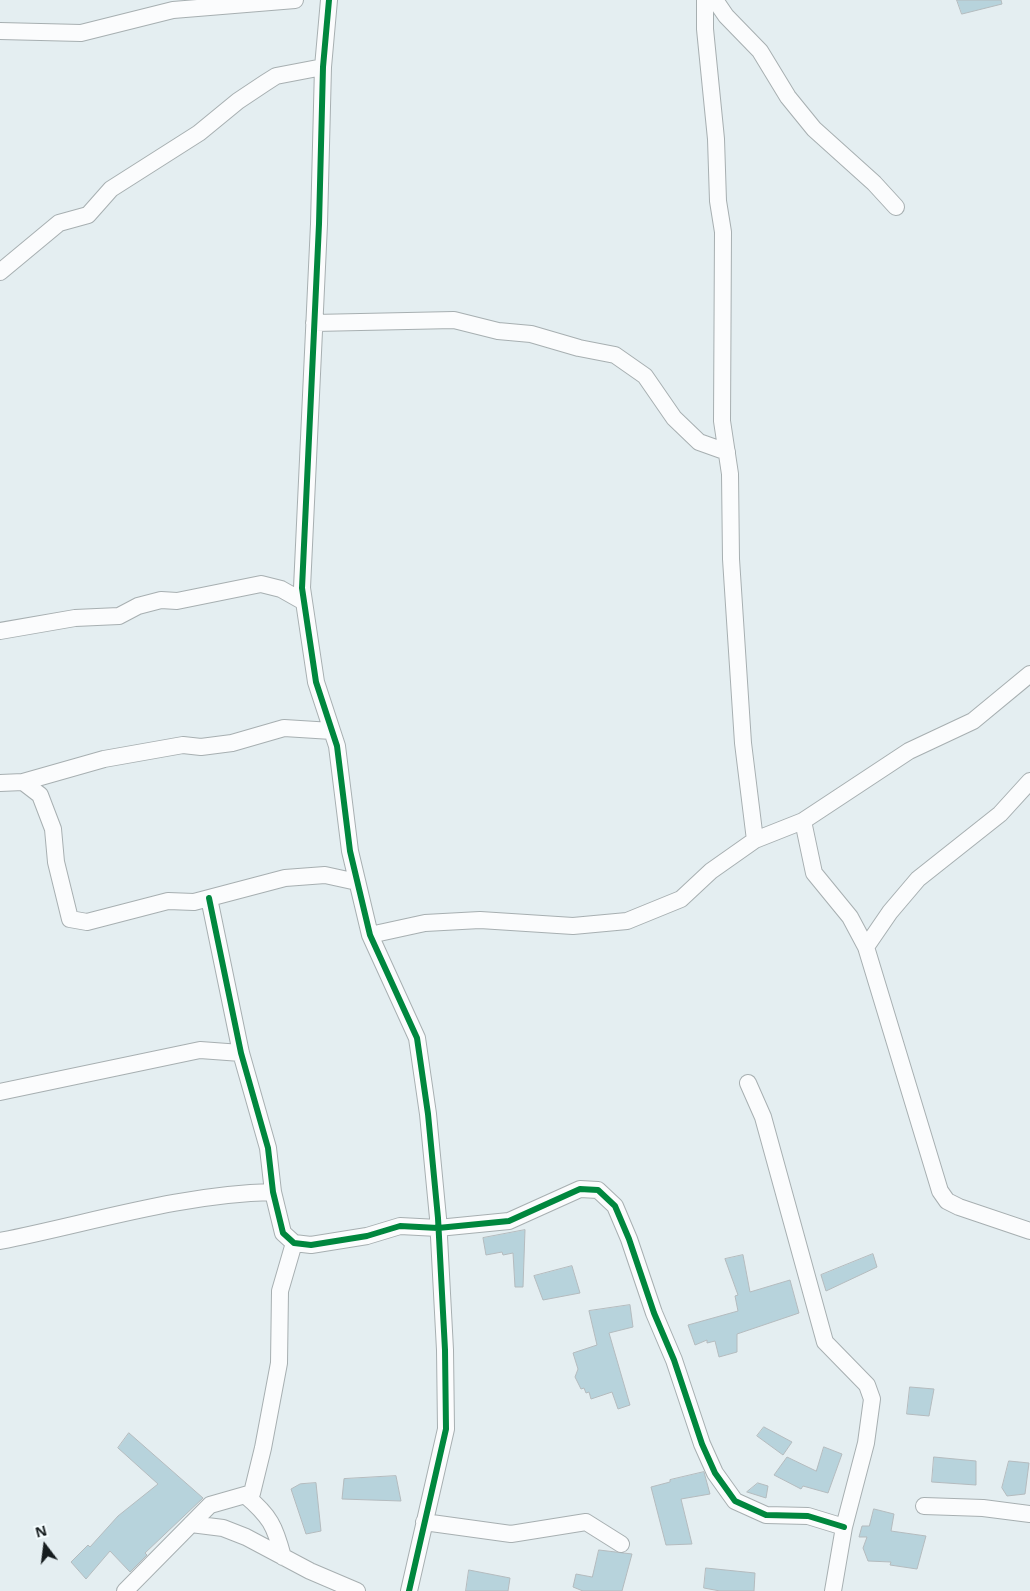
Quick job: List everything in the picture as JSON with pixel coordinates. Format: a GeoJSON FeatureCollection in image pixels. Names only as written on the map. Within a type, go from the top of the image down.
{"type":"FeatureCollection","features":[{"type":"Feature","properties":{"kind":"street"},"geometry":{"type":"LineString","coordinates":[[0,31],[81,33],[173,10],[295,0]]}},
{"type":"Feature","properties":{"kind":"street"},"geometry":{"type":"LineString","coordinates":[[329,0],[323,67],[319,224],[302,588],[316,682],[337,746],[350,851],[370,935],[417,1038],[428,1114],[438,1228],[445,1350],[446,1428],[409,1591]]}},
{"type":"Feature","properties":{"kind":"street"},"geometry":{"type":"LineString","coordinates":[[705,0],[705,29],[716,139],[718,201],[723,232],[722,421],[730,474],[731,559],[743,743],[755,840]]}},
{"type":"Feature","properties":{"kind":"street"},"geometry":{"type":"LineString","coordinates":[[715,0],[726,16],[760,51],[788,97],[814,129],[874,183],[896,207]]}},
{"type":"Feature","properties":{"kind":"street"},"geometry":{"type":"LineString","coordinates":[[0,272],[59,222],[88,215],[111,189],[199,133],[238,101],[276,76],[323,67]]}},
{"type":"Feature","properties":{"kind":"street"},"geometry":{"type":"LineString","coordinates":[[314,323],[454,320],[498,331],[531,334],[579,348],[615,355],[645,376],[674,418],[699,442],[727,452]]}},
{"type":"Feature","properties":{"kind":"street"},"geometry":{"type":"LineString","coordinates":[[0,631],[75,618],[119,616],[138,606],[153,602],[177,601],[261,584],[281,589],[304,602]]}},
{"type":"Feature","properties":{"kind":"street"},"geometry":{"type":"LineString","coordinates":[[370,935],[425,923],[480,920],[573,926],[627,921],[681,899],[711,871],[755,840],[803,821],[909,751],[973,721],[1030,674]]}},
{"type":"Feature","properties":{"kind":"street"},"geometry":{"type":"LineString","coordinates":[[0,783],[24,782],[104,759],[183,744],[201,747],[232,744],[284,728],[332,730]]}},
{"type":"Feature","properties":{"kind":"street"},"geometry":{"type":"LineString","coordinates":[[866,948],[890,912],[918,879],[1000,814],[1030,781]]}},
{"type":"Feature","properties":{"kind":"street"},"geometry":{"type":"LineString","coordinates":[[24,782],[40,795],[53,829],[56,862],[70,919],[87,922],[168,901],[194,902],[285,878],[325,875],[358,882]]}},
{"type":"Feature","properties":{"kind":"street"},"geometry":{"type":"LineString","coordinates":[[803,821],[814,873],[850,917],[866,948],[940,1191],[947,1201],[959,1207],[1030,1231]]}},
{"type":"Feature","properties":{"kind":"street"},"geometry":{"type":"LineString","coordinates":[[209,898],[241,1053],[268,1148],[273,1192],[283,1233],[294,1243],[311,1245],[367,1236],[400,1226],[438,1228],[510,1221],[580,1189],[598,1190],[615,1206],[629,1239],[654,1313],[674,1360],[702,1444],[715,1473],[734,1501],[766,1515],[808,1516],[844,1527]]}},
{"type":"Feature","properties":{"kind":"street"},"geometry":{"type":"LineString","coordinates":[[0,1092],[200,1050],[241,1053]]}},
{"type":"Feature","properties":{"kind":"street"},"geometry":{"type":"LineString","coordinates":[[748,1083],[763,1117],[825,1342],[867,1386],[872,1399],[864,1451],[844,1527],[833,1591]]}},
{"type":"Feature","properties":{"kind":"street"},"geometry":{"type":"LineString","coordinates":[[0,1241],[111,1215],[151,1209],[196,1198],[235,1193],[273,1192]]}},
{"type":"Feature","properties":{"kind":"street"},"geometry":{"type":"LineString","coordinates":[[125,1591],[210,1505],[252,1493],[280,1363],[280,1291],[294,1243]]}},
{"type":"Feature","properties":{"kind":"street"},"geometry":{"type":"LineString","coordinates":[[245,1495],[265,1512],[277,1535],[283,1558]]}},
{"type":"Feature","properties":{"kind":"street"},"geometry":{"type":"LineString","coordinates":[[924,1506],[983,1508],[1030,1514]]}},
{"type":"Feature","properties":{"kind":"street"},"geometry":{"type":"LineString","coordinates":[[424,1522],[511,1534],[586,1522],[621,1544]]}},
{"type":"Feature","properties":{"kind":"street"},"geometry":{"type":"LineString","coordinates":[[191,1524],[223,1528],[283,1558],[357,1591]]}},
{"type":"Feature","properties":{"kind":"building"},"geometry":{"type":"Polygon","coordinates":[[[957,0],[1001,0],[1002,4],[962,14],[957,0]]]}},
{"type":"Feature","properties":{"kind":"building"},"geometry":{"type":"Polygon","coordinates":[[[525,1230],[523,1287],[515,1287],[513,1253],[503,1255],[502,1252],[486,1255],[483,1238],[525,1230]]]}},
{"type":"Feature","properties":{"kind":"building"},"geometry":{"type":"Polygon","coordinates":[[[873,1254],[877,1267],[826,1291],[821,1275],[873,1254]]]}},
{"type":"Feature","properties":{"kind":"building"},"geometry":{"type":"Polygon","coordinates":[[[743,1255],[750,1292],[790,1280],[799,1313],[737,1334],[737,1352],[719,1357],[715,1341],[707,1343],[707,1340],[695,1345],[688,1325],[738,1311],[735,1296],[738,1295],[725,1259],[743,1255]]]}},
{"type":"Feature","properties":{"kind":"building"},"geometry":{"type":"Polygon","coordinates":[[[572,1266],[580,1293],[543,1300],[534,1276],[572,1266]]]}},
{"type":"Feature","properties":{"kind":"building"},"geometry":{"type":"Polygon","coordinates":[[[630,1305],[633,1327],[609,1333],[630,1405],[618,1409],[612,1392],[591,1399],[589,1392],[586,1393],[584,1388],[581,1389],[575,1377],[578,1369],[573,1353],[597,1345],[589,1311],[630,1305]]]}},
{"type":"Feature","properties":{"kind":"building"},"geometry":{"type":"Polygon","coordinates":[[[910,1387],[934,1389],[929,1416],[907,1414],[910,1387]]]}},
{"type":"Feature","properties":{"kind":"building"},"geometry":{"type":"Polygon","coordinates":[[[764,1427],[792,1442],[783,1455],[757,1436],[764,1427]]]}},
{"type":"Feature","properties":{"kind":"building"},"geometry":{"type":"Polygon","coordinates":[[[129,1433],[203,1498],[145,1553],[147,1555],[130,1572],[110,1551],[86,1579],[71,1562],[88,1545],[90,1547],[118,1516],[158,1484],[118,1448],[129,1433]]]}},
{"type":"Feature","properties":{"kind":"building"},"geometry":{"type":"Polygon","coordinates":[[[824,1447],[842,1454],[828,1493],[803,1486],[801,1489],[774,1475],[787,1457],[816,1471],[824,1447]]]}},
{"type":"Feature","properties":{"kind":"building"},"geometry":{"type":"Polygon","coordinates":[[[934,1457],[976,1461],[976,1485],[932,1482],[934,1457]]]}},
{"type":"Feature","properties":{"kind":"building"},"geometry":{"type":"Polygon","coordinates":[[[1009,1461],[1029,1463],[1025,1494],[1007,1496],[1002,1488],[1009,1461]]]}},
{"type":"Feature","properties":{"kind":"building"},"geometry":{"type":"Polygon","coordinates":[[[704,1472],[710,1494],[681,1499],[692,1544],[666,1545],[651,1487],[670,1482],[670,1480],[704,1472]]]}},
{"type":"Feature","properties":{"kind":"building"},"geometry":{"type":"Polygon","coordinates":[[[396,1476],[401,1501],[342,1499],[344,1479],[396,1476]]]}},
{"type":"Feature","properties":{"kind":"building"},"geometry":{"type":"Polygon","coordinates":[[[316,1483],[321,1531],[306,1534],[291,1489],[300,1484],[316,1483]]]}},
{"type":"Feature","properties":{"kind":"building"},"geometry":{"type":"Polygon","coordinates":[[[758,1483],[768,1486],[766,1498],[747,1492],[758,1483]]]}},
{"type":"Feature","properties":{"kind":"building"},"geometry":{"type":"Polygon","coordinates":[[[874,1509],[894,1514],[891,1531],[926,1536],[917,1569],[890,1565],[891,1562],[868,1561],[863,1548],[867,1537],[859,1537],[862,1526],[869,1526],[874,1509]]]}},
{"type":"Feature","properties":{"kind":"building"},"geometry":{"type":"Polygon","coordinates":[[[599,1550],[632,1554],[622,1591],[583,1591],[573,1587],[576,1574],[592,1577],[599,1550]]]}},
{"type":"Feature","properties":{"kind":"building"},"geometry":{"type":"Polygon","coordinates":[[[706,1568],[755,1573],[754,1591],[720,1591],[704,1588],[706,1568]]]}},
{"type":"Feature","properties":{"kind":"building"},"geometry":{"type":"Polygon","coordinates":[[[469,1570],[510,1578],[508,1591],[466,1591],[469,1570]]]}},
{"type":"Feature","properties":{"kind":"cycle path"},"geometry":{"type":"LineString","coordinates":[[329,0],[323,67],[319,224],[302,588],[316,682],[337,746],[350,851],[370,935],[417,1038],[428,1114],[438,1218],[445,1350],[446,1429],[409,1591]]}},
{"type":"Feature","properties":{"kind":"cycle path"},"geometry":{"type":"LineString","coordinates":[[209,898],[241,1053],[268,1148],[273,1192],[283,1233],[294,1243],[311,1245],[367,1236],[400,1226],[438,1228],[509,1221],[580,1189],[598,1190],[615,1206],[629,1239],[654,1313],[674,1360],[702,1444],[715,1473],[735,1501],[766,1515],[808,1516],[844,1527]]}}]}
